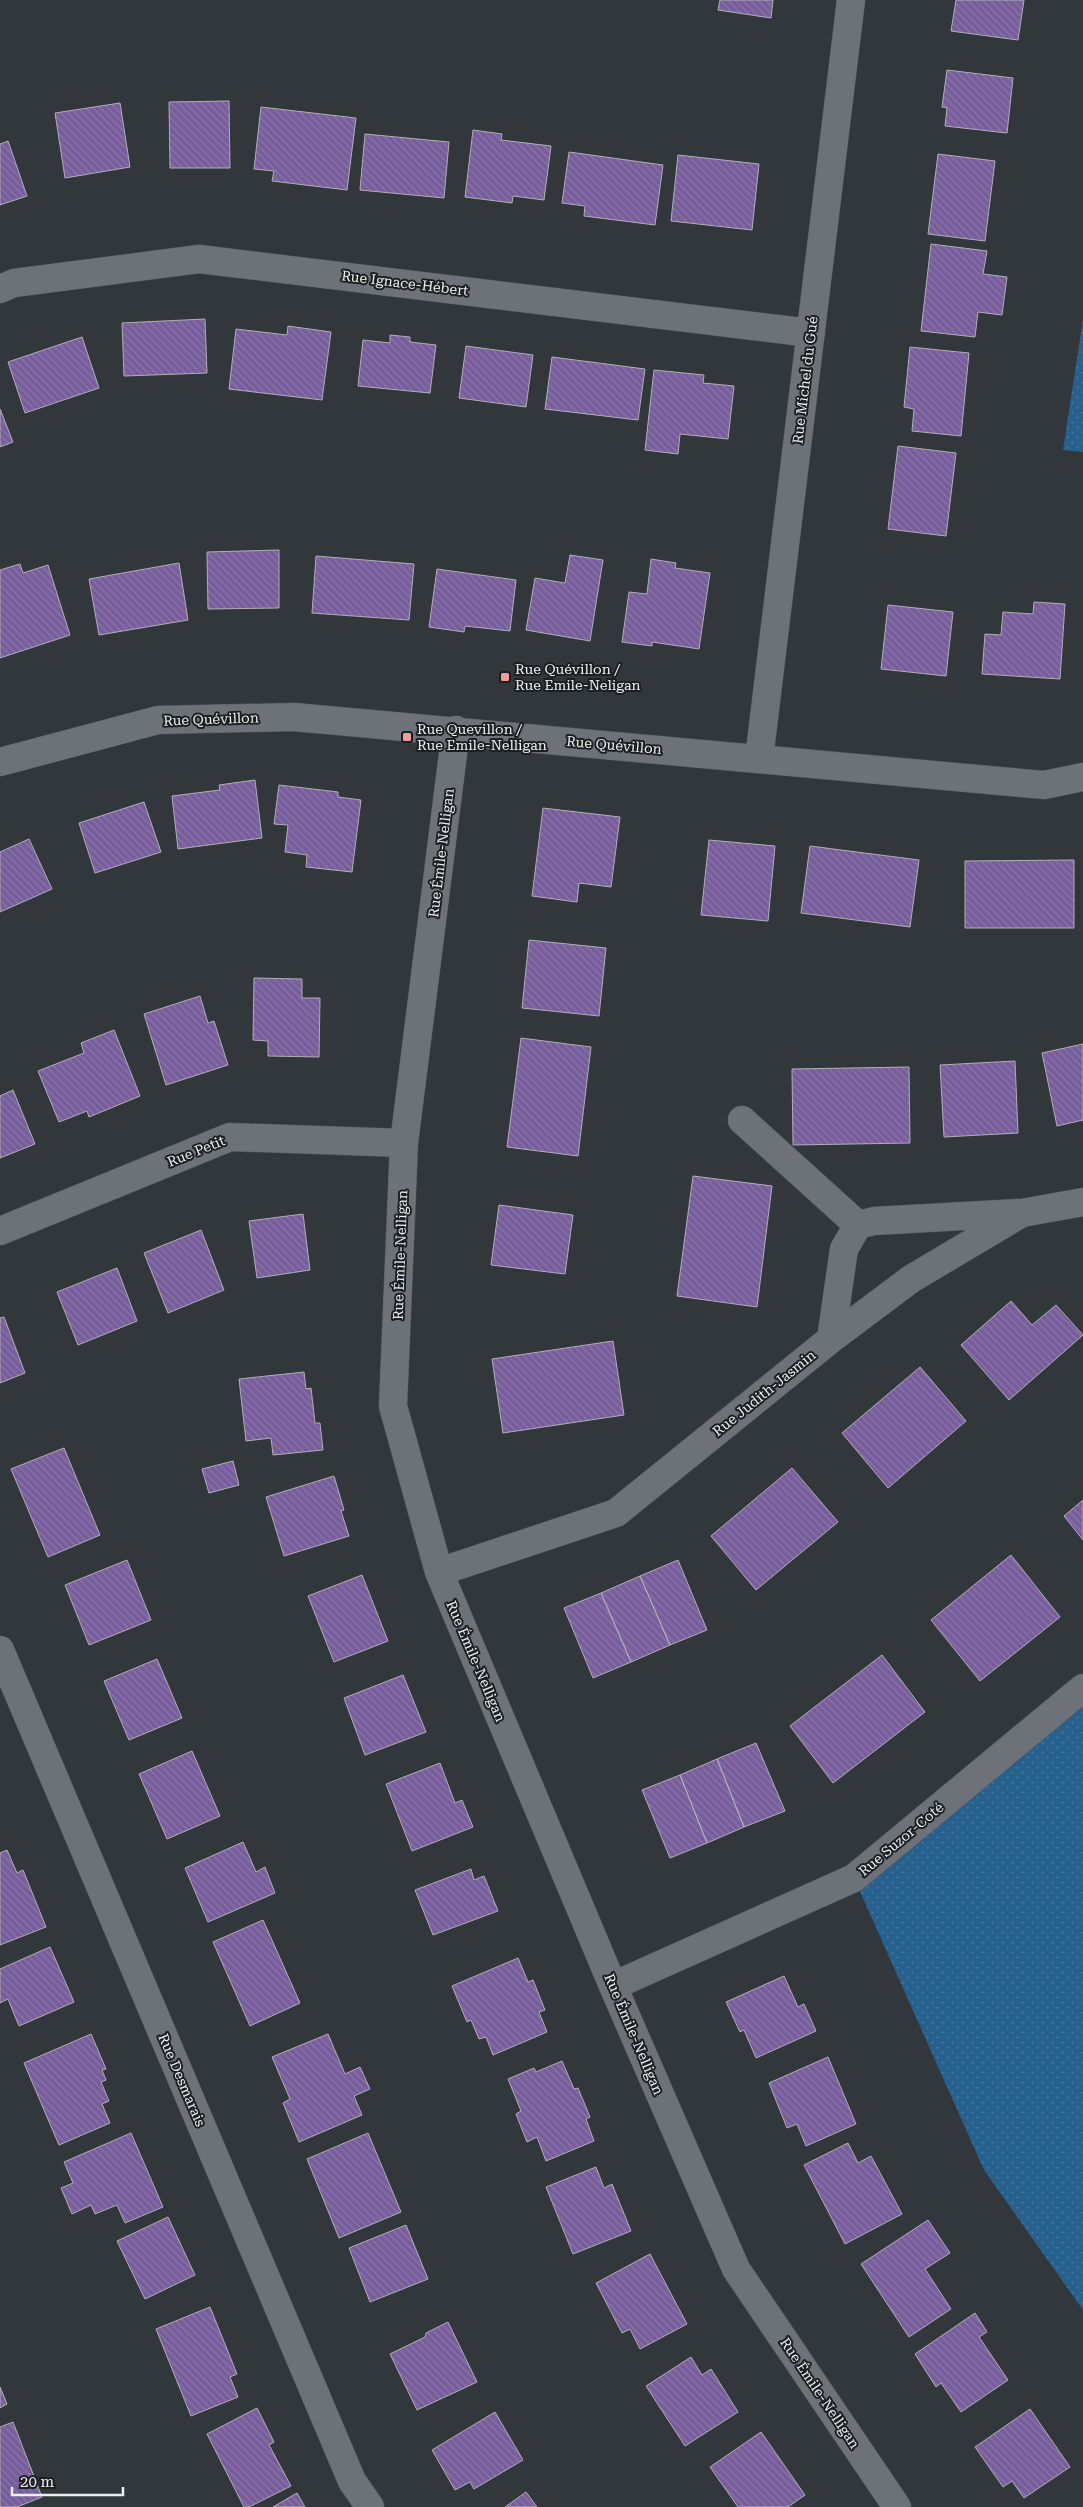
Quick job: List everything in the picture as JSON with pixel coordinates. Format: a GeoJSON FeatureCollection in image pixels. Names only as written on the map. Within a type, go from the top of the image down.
{"type":"FeatureCollection","features":[{"type":"Feature","properties":{"kind":"street","name":"Rue Michel du Gué"},"geometry":{"type":"LineString","coordinates":[[759,759],[851,0]]}},
{"type":"Feature","properties":{"kind":"street","name":"Rue Ignace-Hébert"},"geometry":{"type":"LineString","coordinates":[[0,289],[14,284],[199,259],[811,332]]}},
{"type":"Feature","properties":{"kind":"street","name":"Rue Quévillon"},"geometry":{"type":"LineString","coordinates":[[0,762],[158,720],[294,717],[456,730],[1044,785],[1083,778]]}},
{"type":"Feature","properties":{"kind":"street","name":"Rue Émile-Nelligan"},"geometry":{"type":"LineString","coordinates":[[456,730],[404,1143],[393,1406],[438,1572],[613,1986],[736,2269],[897,2507]]}},
{"type":"Feature","properties":{"kind":"street"},"geometry":{"type":"LineString","coordinates":[[742,1120],[858,1224]]}},
{"type":"Feature","properties":{"kind":"street","name":"Rue Petit"},"geometry":{"type":"LineString","coordinates":[[0,1231],[230,1137],[404,1143]]}},
{"type":"Feature","properties":{"kind":"street","name":"Rue Judith-Jasmin"},"geometry":{"type":"LineString","coordinates":[[438,1572],[616,1513],[831,1339],[911,1279],[1022,1213],[1083,1202]]}},
{"type":"Feature","properties":{"kind":"street"},"geometry":{"type":"LineString","coordinates":[[858,1224],[874,1221],[1022,1213]]}},
{"type":"Feature","properties":{"kind":"street"},"geometry":{"type":"LineString","coordinates":[[831,1339],[844,1249],[858,1224]]}},
{"type":"Feature","properties":{"kind":"street","name":"Rue Desmarais"},"geometry":{"type":"LineString","coordinates":[[0,1650],[352,2481],[370,2507]]}},
{"type":"Feature","properties":{"kind":"street","name":"Rue Suzor-Coté"},"geometry":{"type":"LineString","coordinates":[[613,1986],[854,1878],[1083,1688]]}},
{"type":"Feature","properties":{"kind":"shaded area"},"geometry":{"type":"Polygon","coordinates":[[[1083,319],[1083,452],[1063,450],[1083,319]]]}},
{"type":"Feature","properties":{"kind":"shaded area"},"geometry":{"type":"Polygon","coordinates":[[[1083,1688],[1083,2310],[984,2170],[854,1878],[1083,1688]]]}},
{"type":"Feature","properties":{"kind":"building"},"geometry":{"type":"Polygon","coordinates":[[[720,0],[773,0],[771,18],[718,10],[720,0]]]}},
{"type":"Feature","properties":{"kind":"building"},"geometry":{"type":"Polygon","coordinates":[[[956,0],[1024,0],[1018,40],[951,31],[956,0]]]}},
{"type":"Feature","properties":{"kind":"building"},"geometry":{"type":"Polygon","coordinates":[[[947,70],[1013,78],[1007,133],[945,126],[947,108],[942,107],[947,70]]]}},
{"type":"Feature","properties":{"kind":"building"},"geometry":{"type":"Polygon","coordinates":[[[229,101],[230,168],[170,168],[169,102],[229,101]]]}},
{"type":"Feature","properties":{"kind":"building"},"geometry":{"type":"Polygon","coordinates":[[[120,103],[130,167],[65,178],[55,113],[120,103]]]}},
{"type":"Feature","properties":{"kind":"building"},"geometry":{"type":"Polygon","coordinates":[[[261,107],[356,118],[347,190],[272,181],[274,171],[254,169],[261,107]]]}},
{"type":"Feature","properties":{"kind":"building"},"geometry":{"type":"Polygon","coordinates":[[[473,130],[502,134],[501,140],[551,146],[544,200],[513,196],[512,203],[465,197],[473,130]]]}},
{"type":"Feature","properties":{"kind":"building"},"geometry":{"type":"Polygon","coordinates":[[[365,134],[449,142],[444,198],[360,190],[365,134]]]}},
{"type":"Feature","properties":{"kind":"building"},"geometry":{"type":"Polygon","coordinates":[[[8,141],[27,196],[0,205],[0,144],[8,141]]]}},
{"type":"Feature","properties":{"kind":"building"},"geometry":{"type":"Polygon","coordinates":[[[569,152],[663,165],[655,225],[584,216],[585,206],[562,203],[569,152]]]}},
{"type":"Feature","properties":{"kind":"building"},"geometry":{"type":"Polygon","coordinates":[[[938,154],[995,161],[985,241],[928,234],[938,154]]]}},
{"type":"Feature","properties":{"kind":"building"},"geometry":{"type":"Polygon","coordinates":[[[678,155],[759,164],[752,230],[671,221],[678,155]]]}},
{"type":"Feature","properties":{"kind":"building"},"geometry":{"type":"Polygon","coordinates":[[[931,244],[987,251],[983,274],[1007,277],[1002,315],[978,312],[975,337],[921,331],[931,244]]]}},
{"type":"Feature","properties":{"kind":"building"},"geometry":{"type":"Polygon","coordinates":[[[205,319],[207,373],[124,376],[122,323],[205,319]]]}},
{"type":"Feature","properties":{"kind":"building"},"geometry":{"type":"Polygon","coordinates":[[[288,326],[331,332],[322,400],[229,389],[236,329],[287,335],[288,326]]]}},
{"type":"Feature","properties":{"kind":"building"},"geometry":{"type":"Polygon","coordinates":[[[390,335],[410,337],[410,342],[436,345],[430,393],[358,386],[363,340],[390,343],[390,335]]]}},
{"type":"Feature","properties":{"kind":"building"},"geometry":{"type":"Polygon","coordinates":[[[82,337],[99,388],[25,413],[8,362],[82,337]]]}},
{"type":"Feature","properties":{"kind":"building"},"geometry":{"type":"Polygon","coordinates":[[[466,346],[533,355],[526,407],[459,398],[466,346]]]}},
{"type":"Feature","properties":{"kind":"building"},"geometry":{"type":"Polygon","coordinates":[[[910,347],[969,353],[961,436],[912,431],[914,409],[904,407],[910,347]]]}},
{"type":"Feature","properties":{"kind":"building"},"geometry":{"type":"Polygon","coordinates":[[[552,357],[645,369],[638,420],[545,409],[552,357]]]}},
{"type":"Feature","properties":{"kind":"building"},"geometry":{"type":"Polygon","coordinates":[[[654,370],[704,375],[703,383],[734,386],[728,439],[680,434],[678,454],[645,450],[654,370]]]}},
{"type":"Feature","properties":{"kind":"building"},"geometry":{"type":"Polygon","coordinates":[[[0,409],[13,442],[0,447],[0,409]]]}},
{"type":"Feature","properties":{"kind":"building"},"geometry":{"type":"Polygon","coordinates":[[[898,446],[956,453],[946,536],[888,529],[898,446]]]}},
{"type":"Feature","properties":{"kind":"building"},"geometry":{"type":"Polygon","coordinates":[[[279,550],[279,608],[208,609],[207,552],[279,550]]]}},
{"type":"Feature","properties":{"kind":"building"},"geometry":{"type":"Polygon","coordinates":[[[570,555],[603,560],[590,641],[526,630],[535,578],[565,583],[570,555]]]}},
{"type":"Feature","properties":{"kind":"building"},"geometry":{"type":"Polygon","coordinates":[[[316,556],[414,564],[409,620],[312,613],[316,556]]]}},
{"type":"Feature","properties":{"kind":"building"},"geometry":{"type":"Polygon","coordinates":[[[651,559],[676,563],[675,568],[710,573],[699,649],[652,642],[652,646],[622,642],[629,592],[647,594],[651,559]]]}},
{"type":"Feature","properties":{"kind":"building"},"geometry":{"type":"Polygon","coordinates":[[[179,563],[188,620],[99,635],[89,579],[179,563]]]}},
{"type":"Feature","properties":{"kind":"building"},"geometry":{"type":"Polygon","coordinates":[[[20,564],[23,573],[48,565],[70,635],[0,658],[0,570],[20,564]]]}},
{"type":"Feature","properties":{"kind":"building"},"geometry":{"type":"Polygon","coordinates":[[[437,569],[516,580],[510,631],[465,626],[464,632],[429,627],[437,569]]]}},
{"type":"Feature","properties":{"kind":"building"},"geometry":{"type":"Polygon","coordinates":[[[1034,602],[1065,604],[1060,679],[982,674],[985,634],[1001,635],[1003,612],[1033,614],[1034,602]]]}},
{"type":"Feature","properties":{"kind":"building"},"geometry":{"type":"Polygon","coordinates":[[[888,605],[953,612],[946,676],[881,669],[888,605]]]}},
{"type":"Feature","properties":{"kind":"building"},"geometry":{"type":"Polygon","coordinates":[[[255,780],[262,838],[178,849],[172,796],[220,790],[219,785],[255,780]]]}},
{"type":"Feature","properties":{"kind":"building"},"geometry":{"type":"Polygon","coordinates":[[[279,785],[338,792],[338,797],[361,800],[352,872],[306,867],[307,855],[285,852],[288,825],[274,824],[279,785]]]}},
{"type":"Feature","properties":{"kind":"building"},"geometry":{"type":"Polygon","coordinates":[[[144,802],[161,852],[95,873],[79,823],[144,802]]]}},
{"type":"Feature","properties":{"kind":"building"},"geometry":{"type":"Polygon","coordinates":[[[543,808],[620,817],[611,887],[579,883],[577,902],[532,896],[543,808]]]}},
{"type":"Feature","properties":{"kind":"building"},"geometry":{"type":"Polygon","coordinates":[[[29,839],[52,889],[0,912],[0,852],[29,839]]]}},
{"type":"Feature","properties":{"kind":"building"},"geometry":{"type":"Polygon","coordinates":[[[709,840],[775,846],[768,921],[701,915],[709,840]]]}},
{"type":"Feature","properties":{"kind":"building"},"geometry":{"type":"Polygon","coordinates":[[[810,846],[919,860],[910,927],[801,913],[810,846]]]}},
{"type":"Feature","properties":{"kind":"building"},"geometry":{"type":"Polygon","coordinates":[[[1074,860],[1074,928],[965,928],[965,861],[1074,860]]]}},
{"type":"Feature","properties":{"kind":"building"},"geometry":{"type":"Polygon","coordinates":[[[529,940],[606,948],[599,1016],[522,1008],[529,940]]]}},
{"type":"Feature","properties":{"kind":"building"},"geometry":{"type":"Polygon","coordinates":[[[254,978],[302,979],[302,998],[320,998],[319,1057],[268,1056],[268,1041],[253,1040],[254,978]]]}},
{"type":"Feature","properties":{"kind":"building"},"geometry":{"type":"Polygon","coordinates":[[[200,996],[208,1023],[214,1021],[228,1065],[166,1085],[144,1014],[200,996]]]}},
{"type":"Feature","properties":{"kind":"building"},"geometry":{"type":"Polygon","coordinates":[[[114,1030],[140,1096],[89,1117],[87,1111],[59,1122],[38,1071],[84,1053],[81,1043],[114,1030]]]}},
{"type":"Feature","properties":{"kind":"building"},"geometry":{"type":"Polygon","coordinates":[[[521,1038],[591,1047],[578,1156],[507,1147],[521,1038]]]}},
{"type":"Feature","properties":{"kind":"building"},"geometry":{"type":"Polygon","coordinates":[[[1083,1044],[1083,1120],[1057,1126],[1042,1053],[1083,1044]]]}},
{"type":"Feature","properties":{"kind":"building"},"geometry":{"type":"Polygon","coordinates":[[[1015,1061],[1018,1133],[944,1137],[940,1065],[1015,1061]]]}},
{"type":"Feature","properties":{"kind":"building"},"geometry":{"type":"Polygon","coordinates":[[[909,1067],[910,1143],[793,1145],[792,1069],[909,1067]]]}},
{"type":"Feature","properties":{"kind":"building"},"geometry":{"type":"Polygon","coordinates":[[[13,1090],[35,1144],[0,1158],[0,1096],[13,1090]]]}},
{"type":"Feature","properties":{"kind":"building"},"geometry":{"type":"Polygon","coordinates":[[[693,1176],[772,1186],[757,1307],[677,1296],[693,1176]]]}},
{"type":"Feature","properties":{"kind":"building"},"geometry":{"type":"Polygon","coordinates":[[[499,1205],[573,1215],[565,1274],[491,1265],[499,1205]]]}},
{"type":"Feature","properties":{"kind":"building"},"geometry":{"type":"Polygon","coordinates":[[[303,1214],[310,1270],[257,1278],[249,1221],[303,1214]]]}},
{"type":"Feature","properties":{"kind":"building"},"geometry":{"type":"Polygon","coordinates":[[[201,1230],[224,1290],[168,1313],[144,1253],[201,1230]]]}},
{"type":"Feature","properties":{"kind":"building"},"geometry":{"type":"Polygon","coordinates":[[[117,1268],[137,1321],[78,1345],[57,1292],[117,1268]]]}},
{"type":"Feature","properties":{"kind":"building"},"geometry":{"type":"Polygon","coordinates":[[[1011,1301],[1032,1325],[1056,1305],[1083,1335],[1009,1400],[961,1345],[1011,1301]]]}},
{"type":"Feature","properties":{"kind":"building"},"geometry":{"type":"Polygon","coordinates":[[[4,1317],[25,1373],[0,1383],[0,1318],[4,1317]]]}},
{"type":"Feature","properties":{"kind":"building"},"geometry":{"type":"Polygon","coordinates":[[[613,1341],[624,1415],[503,1433],[492,1359],[613,1341]]]}},
{"type":"Feature","properties":{"kind":"building"},"geometry":{"type":"Polygon","coordinates":[[[920,1367],[966,1421],[888,1488],[842,1433],[920,1367]]]}},
{"type":"Feature","properties":{"kind":"building"},"geometry":{"type":"Polygon","coordinates":[[[304,1372],[306,1389],[311,1388],[315,1423],[320,1423],[323,1450],[273,1455],[271,1438],[246,1441],[239,1379],[304,1372]]]}},
{"type":"Feature","properties":{"kind":"building"},"geometry":{"type":"Polygon","coordinates":[[[64,1448],[100,1535],[48,1557],[11,1469],[64,1448]]]}},
{"type":"Feature","properties":{"kind":"building"},"geometry":{"type":"Polygon","coordinates":[[[233,1461],[239,1485],[209,1493],[202,1469],[233,1461]]]}},
{"type":"Feature","properties":{"kind":"building"},"geometry":{"type":"Polygon","coordinates":[[[792,1468],[838,1522],[756,1590],[711,1536],[792,1468]]]}},
{"type":"Feature","properties":{"kind":"building"},"geometry":{"type":"Polygon","coordinates":[[[334,1476],[344,1510],[341,1511],[349,1536],[284,1556],[266,1497],[334,1476]]]}},
{"type":"Feature","properties":{"kind":"building"},"geometry":{"type":"Polygon","coordinates":[[[1083,1500],[1083,1540],[1064,1516],[1083,1500]]]}},
{"type":"Feature","properties":{"kind":"building"},"geometry":{"type":"Polygon","coordinates":[[[1011,1555],[1060,1617],[980,1681],[931,1620],[1011,1555]]]}},
{"type":"Feature","properties":{"kind":"building"},"geometry":{"type":"Polygon","coordinates":[[[127,1560],[151,1620],[89,1645],[65,1585],[127,1560]]]}},
{"type":"Feature","properties":{"kind":"building"},"geometry":{"type":"Polygon","coordinates":[[[678,1560],[707,1630],[670,1645],[640,1576],[678,1560]]]}},
{"type":"Feature","properties":{"kind":"building"},"geometry":{"type":"Polygon","coordinates":[[[362,1575],[388,1641],[334,1662],[308,1596],[362,1575]]]}},
{"type":"Feature","properties":{"kind":"building"},"geometry":{"type":"Polygon","coordinates":[[[640,1576],[670,1645],[631,1662],[601,1593],[640,1576]]]}},
{"type":"Feature","properties":{"kind":"building"},"geometry":{"type":"Polygon","coordinates":[[[601,1593],[631,1662],[593,1678],[564,1608],[601,1593]]]}},
{"type":"Feature","properties":{"kind":"building"},"geometry":{"type":"Polygon","coordinates":[[[882,1655],[925,1712],[833,1783],[790,1726],[882,1655]]]}},
{"type":"Feature","properties":{"kind":"building"},"geometry":{"type":"Polygon","coordinates":[[[157,1659],[182,1718],[129,1740],[104,1681],[157,1659]]]}},
{"type":"Feature","properties":{"kind":"building"},"geometry":{"type":"Polygon","coordinates":[[[403,1675],[426,1732],[365,1755],[344,1698],[403,1675]]]}},
{"type":"Feature","properties":{"kind":"building"},"geometry":{"type":"Polygon","coordinates":[[[756,1743],[785,1811],[744,1827],[717,1759],[756,1743]]]}},
{"type":"Feature","properties":{"kind":"building"},"geometry":{"type":"Polygon","coordinates":[[[192,1751],[220,1816],[167,1839],[139,1774],[192,1751]]]}},
{"type":"Feature","properties":{"kind":"building"},"geometry":{"type":"Polygon","coordinates":[[[717,1759],[744,1827],[707,1843],[680,1775],[717,1759]]]}},
{"type":"Feature","properties":{"kind":"building"},"geometry":{"type":"Polygon","coordinates":[[[440,1763],[455,1803],[462,1800],[473,1827],[412,1851],[386,1784],[440,1763]]]}},
{"type":"Feature","properties":{"kind":"building"},"geometry":{"type":"Polygon","coordinates":[[[680,1775],[707,1843],[670,1858],[642,1790],[680,1775]]]}},
{"type":"Feature","properties":{"kind":"building"},"geometry":{"type":"Polygon","coordinates":[[[243,1842],[256,1872],[265,1867],[275,1893],[208,1922],[185,1868],[243,1842]]]}},
{"type":"Feature","properties":{"kind":"building"},"geometry":{"type":"Polygon","coordinates":[[[7,1850],[17,1873],[23,1870],[46,1927],[0,1945],[0,1853],[7,1850]]]}},
{"type":"Feature","properties":{"kind":"building"},"geometry":{"type":"Polygon","coordinates":[[[471,1869],[474,1880],[484,1876],[498,1911],[433,1935],[415,1890],[471,1869]]]}},
{"type":"Feature","properties":{"kind":"building"},"geometry":{"type":"Polygon","coordinates":[[[263,1920],[300,2003],[250,2026],[213,1942],[263,1920]]]}},
{"type":"Feature","properties":{"kind":"building"},"geometry":{"type":"Polygon","coordinates":[[[50,1947],[74,2002],[19,2026],[8,1999],[0,2003],[0,1969],[50,1947]]]}},
{"type":"Feature","properties":{"kind":"building"},"geometry":{"type":"Polygon","coordinates":[[[518,1958],[528,1982],[533,1980],[545,2010],[539,2012],[547,2032],[493,2055],[486,2037],[479,2039],[471,2020],[467,2022],[452,1986],[518,1958]]]}},
{"type":"Feature","properties":{"kind":"building"},"geometry":{"type":"Polygon","coordinates":[[[784,1976],[798,2007],[804,2004],[816,2031],[756,2058],[744,2030],[740,2032],[726,2002],[784,1976]]]}},
{"type":"Feature","properties":{"kind":"building"},"geometry":{"type":"Polygon","coordinates":[[[91,2034],[106,2069],[102,2070],[106,2080],[101,2082],[109,2101],[102,2104],[110,2123],[59,2145],[24,2063],[91,2034]]]}},
{"type":"Feature","properties":{"kind":"building"},"geometry":{"type":"Polygon","coordinates":[[[328,2034],[345,2074],[360,2067],[370,2089],[354,2096],[362,2115],[299,2142],[283,2103],[290,2099],[272,2057],[328,2034]]]}},
{"type":"Feature","properties":{"kind":"building"},"geometry":{"type":"Polygon","coordinates":[[[828,2057],[856,2124],[806,2146],[797,2124],[787,2128],[769,2083],[828,2057]]]}},
{"type":"Feature","properties":{"kind":"building"},"geometry":{"type":"Polygon","coordinates":[[[562,2061],[574,2089],[578,2088],[590,2117],[586,2119],[594,2141],[546,2161],[537,2137],[527,2142],[516,2114],[521,2111],[508,2079],[534,2068],[536,2072],[562,2061]]]}},
{"type":"Feature","properties":{"kind":"building"},"geometry":{"type":"Polygon","coordinates":[[[131,2133],[163,2207],[125,2223],[117,2205],[95,2214],[91,2205],[72,2214],[61,2188],[73,2183],[64,2162],[131,2133]]]}},
{"type":"Feature","properties":{"kind":"building"},"geometry":{"type":"Polygon","coordinates":[[[368,2133],[401,2212],[339,2238],[307,2159],[368,2133]]]}},
{"type":"Feature","properties":{"kind":"building"},"geometry":{"type":"Polygon","coordinates":[[[848,2143],[858,2163],[871,2156],[902,2214],[845,2244],[804,2165],[848,2143]]]}},
{"type":"Feature","properties":{"kind":"building"},"geometry":{"type":"Polygon","coordinates":[[[596,2167],[604,2188],[612,2184],[631,2231],[573,2254],[546,2187],[596,2167]]]}},
{"type":"Feature","properties":{"kind":"building"},"geometry":{"type":"Polygon","coordinates":[[[168,2217],[195,2275],[145,2299],[117,2241],[168,2217]]]}},
{"type":"Feature","properties":{"kind":"building"},"geometry":{"type":"Polygon","coordinates":[[[928,2220],[950,2253],[925,2269],[951,2309],[909,2337],[861,2264],[928,2220]]]}},
{"type":"Feature","properties":{"kind":"building"},"geometry":{"type":"Polygon","coordinates":[[[406,2225],[428,2279],[370,2302],[349,2248],[406,2225]]]}},
{"type":"Feature","properties":{"kind":"building"},"geometry":{"type":"Polygon","coordinates":[[[650,2254],[687,2324],[640,2349],[630,2329],[622,2333],[596,2283],[650,2254]]]}},
{"type":"Feature","properties":{"kind":"building"},"geometry":{"type":"Polygon","coordinates":[[[210,2307],[237,2374],[230,2377],[238,2397],[191,2416],[156,2329],[210,2307]]]}},
{"type":"Feature","properties":{"kind":"building"},"geometry":{"type":"Polygon","coordinates":[[[975,2313],[987,2332],[979,2337],[1008,2380],[961,2412],[941,2383],[936,2387],[915,2354],[975,2313]]]}},
{"type":"Feature","properties":{"kind":"building"},"geometry":{"type":"Polygon","coordinates":[[[448,2322],[477,2382],[417,2410],[390,2354],[425,2337],[426,2333],[448,2322]]]}},
{"type":"Feature","properties":{"kind":"building"},"geometry":{"type":"Polygon","coordinates":[[[691,2357],[702,2375],[711,2369],[738,2412],[685,2446],[646,2386],[691,2357]]]}},
{"type":"Feature","properties":{"kind":"building"},"geometry":{"type":"Polygon","coordinates":[[[0,2387],[7,2404],[0,2408],[0,2387]]]}},
{"type":"Feature","properties":{"kind":"building"},"geometry":{"type":"Polygon","coordinates":[[[257,2408],[274,2442],[269,2445],[291,2486],[249,2507],[244,2507],[207,2434],[257,2408]]]}},
{"type":"Feature","properties":{"kind":"building"},"geometry":{"type":"Polygon","coordinates":[[[1030,2409],[1070,2467],[1024,2498],[1012,2481],[1003,2487],[975,2447],[1030,2409]]]}},
{"type":"Feature","properties":{"kind":"building"},"geometry":{"type":"Polygon","coordinates":[[[495,2412],[523,2460],[474,2489],[470,2482],[455,2490],[432,2450],[495,2412]]]}},
{"type":"Feature","properties":{"kind":"building"},"geometry":{"type":"Polygon","coordinates":[[[13,2422],[42,2497],[17,2507],[0,2507],[0,2427],[13,2422]]]}},
{"type":"Feature","properties":{"kind":"building"},"geometry":{"type":"Polygon","coordinates":[[[761,2432],[805,2495],[788,2507],[738,2507],[710,2467],[761,2432]]]}},
{"type":"Feature","properties":{"kind":"building"},"geometry":{"type":"Polygon","coordinates":[[[526,2492],[537,2507],[505,2507],[526,2492]]]}},
{"type":"Feature","properties":{"kind":"building"},"geometry":{"type":"Polygon","coordinates":[[[297,2493],[305,2507],[273,2507],[297,2493]]]}},
{"type":"Feature","properties":{"kind":"place","name":"Rue Quévillon / Rue Emile-Neligan"},"geometry":{"type":"Point","coordinates":[505,677]}},
{"type":"Feature","properties":{"kind":"place","name":"Rue Quevillon / Rue Emile-Nelligan"},"geometry":{"type":"Point","coordinates":[407,737]}}]}
